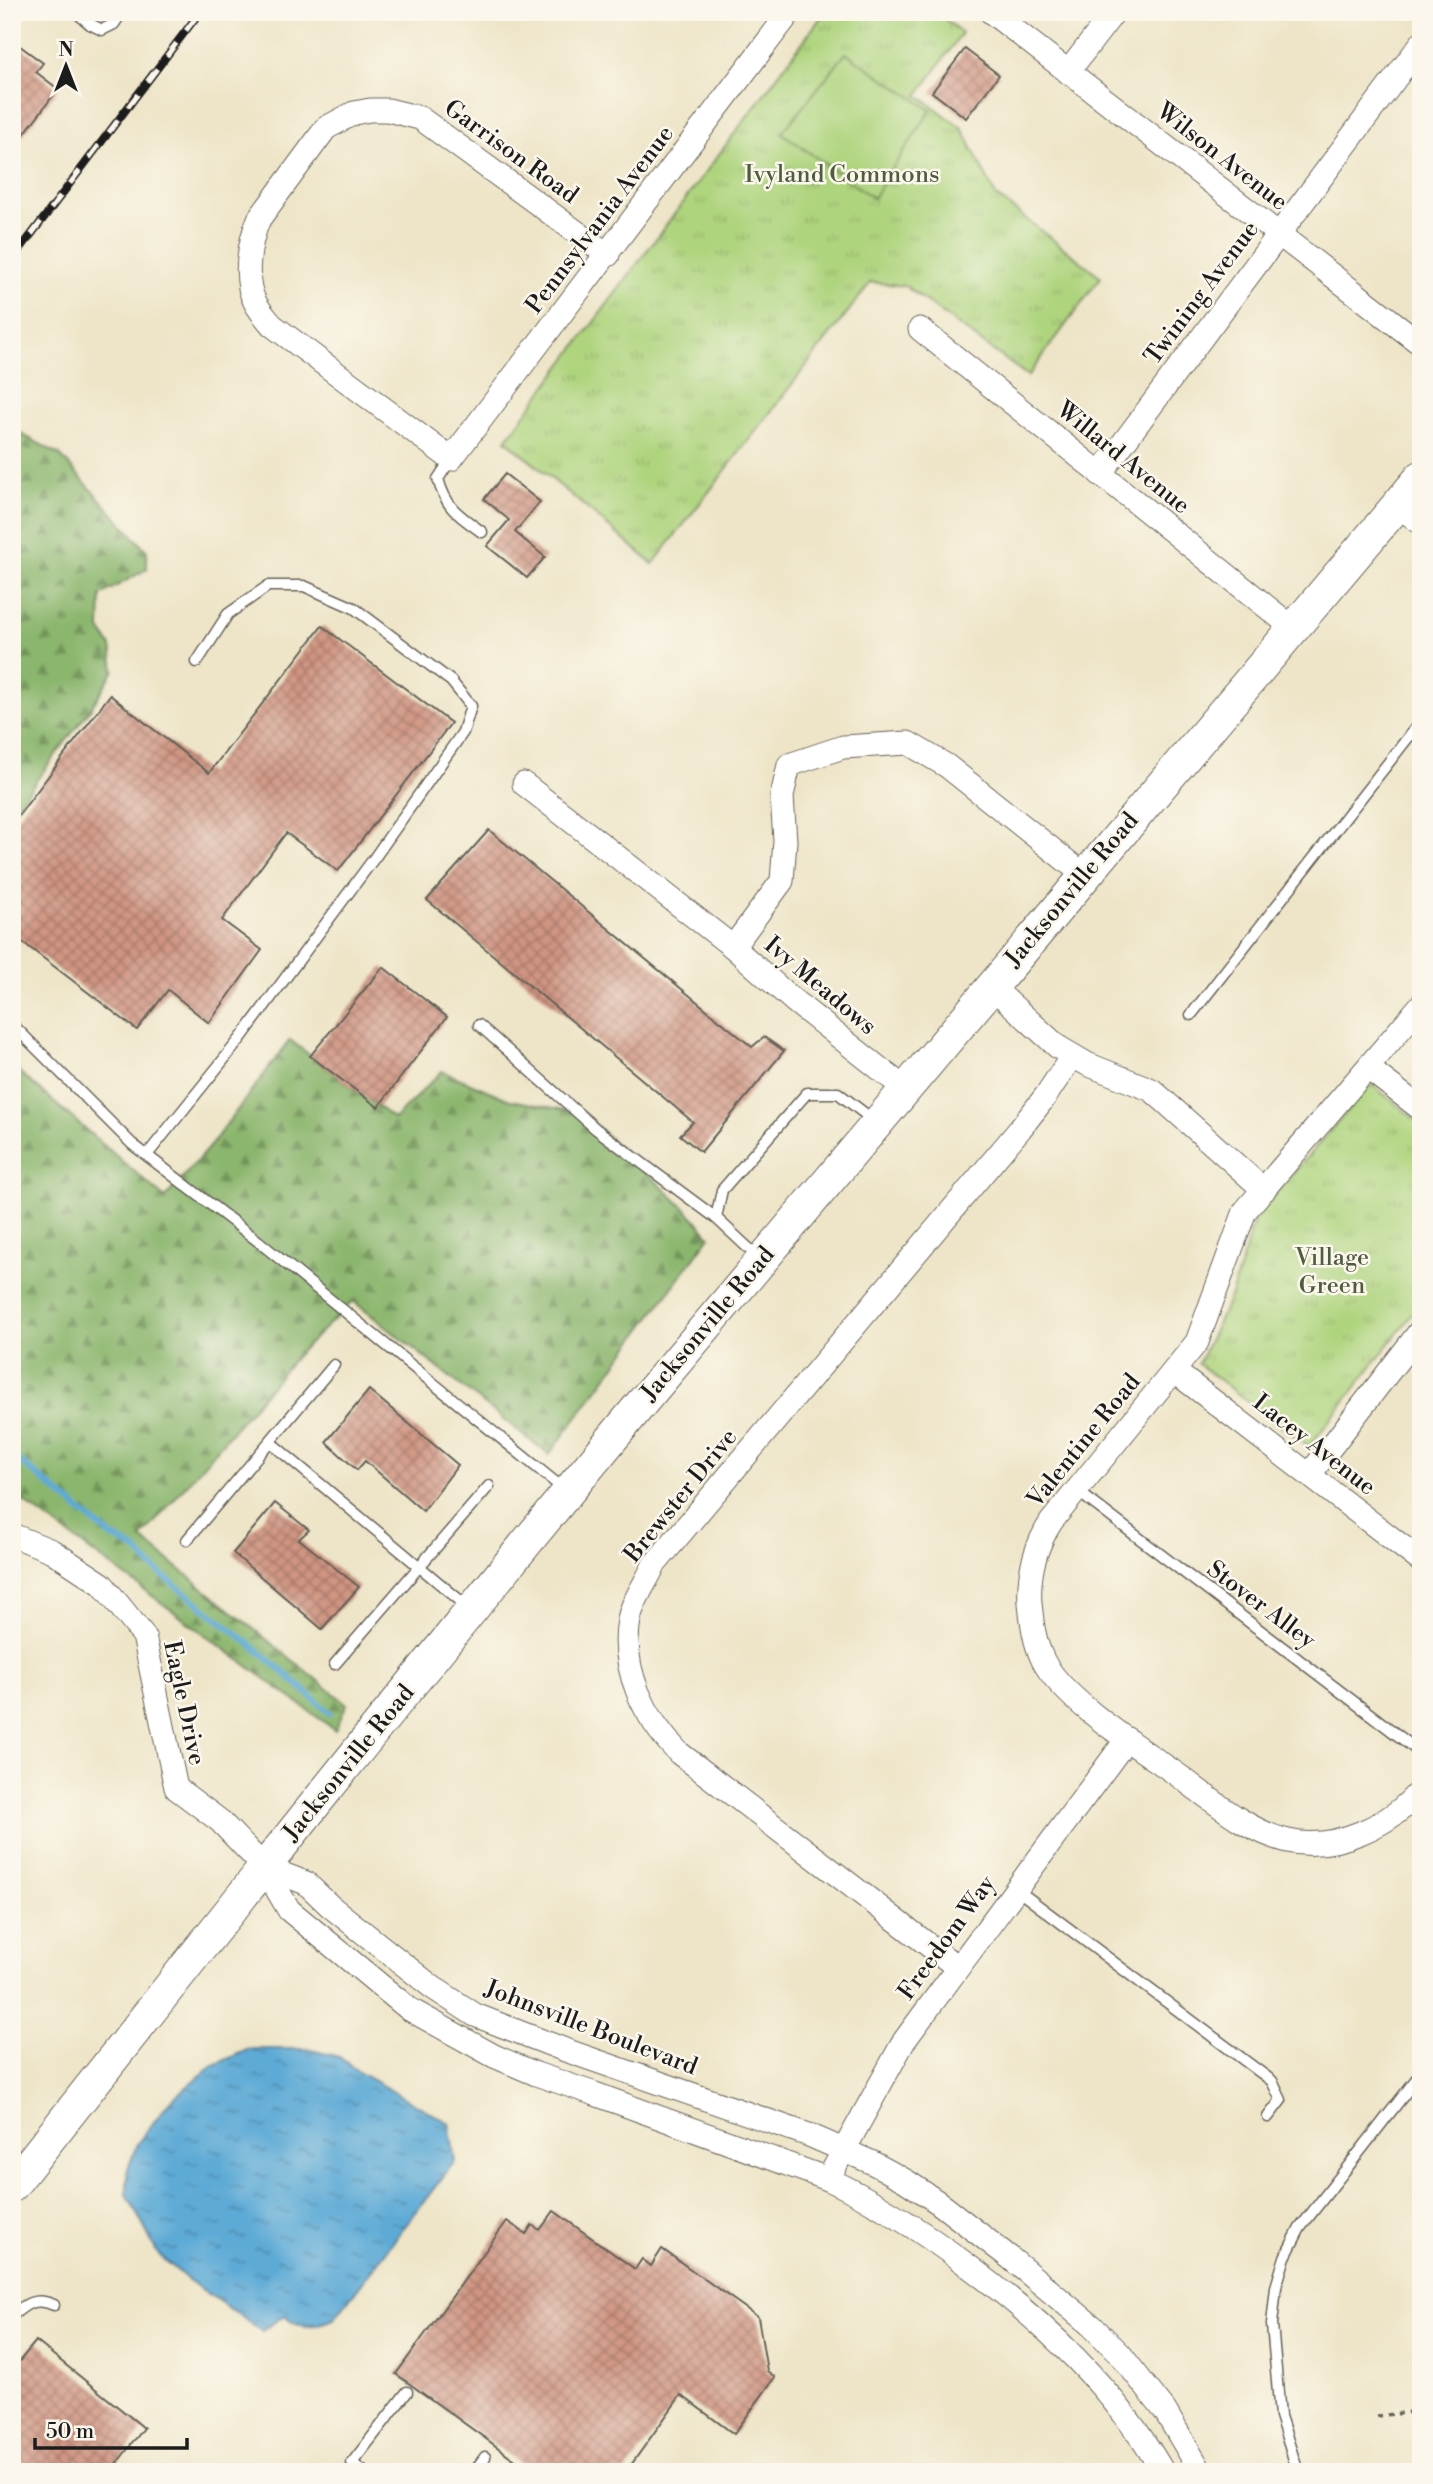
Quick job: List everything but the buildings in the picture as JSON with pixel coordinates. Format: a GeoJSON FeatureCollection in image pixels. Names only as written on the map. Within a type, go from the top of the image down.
{"type":"FeatureCollection","features":[{"type":"Feature","properties":{"kind":"main road","name":"Jacksonville Road"},"geometry":{"type":"LineString","coordinates":[[12,2186],[264,1867],[569,1492],[904,1088],[1293,628],[1409,514],[1421,477]]}},
{"type":"Feature","properties":{"kind":"street","name":"Pennsylvania Avenue"},"geometry":{"type":"LineString","coordinates":[[451,459],[790,12]]}},
{"type":"Feature","properties":{"kind":"street","name":"Wilson Avenue"},"geometry":{"type":"LineString","coordinates":[[991,12],[1421,344]]}},
{"type":"Feature","properties":{"kind":"street"},"geometry":{"type":"LineString","coordinates":[[1068,72],[1114,12]]}},
{"type":"Feature","properties":{"kind":"street","name":"Twining Avenue"},"geometry":{"type":"LineString","coordinates":[[1100,474],[1421,44]]}},
{"type":"Feature","properties":{"kind":"street","name":"Garrison Road"},"geometry":{"type":"LineString","coordinates":[[451,459],[293,342],[272,325],[253,300],[249,267],[252,235],[259,219],[321,134],[346,116],[370,110],[388,110],[420,118],[608,255]]}},
{"type":"Feature","properties":{"kind":"street","name":"Willard Avenue"},"geometry":{"type":"LineString","coordinates":[[920,329],[1293,628]]}},
{"type":"Feature","properties":{"kind":"street","name":"Ivy Meadows"},"geometry":{"type":"LineString","coordinates":[[904,1088],[794,1001],[733,947],[782,881],[785,841],[782,796],[789,765],[843,747],[908,743],[947,766],[1083,874]]}},
{"type":"Feature","properties":{"kind":"street"},"geometry":{"type":"LineString","coordinates":[[524,784],[733,947]]}},
{"type":"Feature","properties":{"kind":"street"},"geometry":{"type":"LineString","coordinates":[[992,987],[1058,1047],[1072,1056],[1152,1090],[1264,1189]]}},
{"type":"Feature","properties":{"kind":"street","name":"Valentine Road"},"geometry":{"type":"LineString","coordinates":[[1421,1005],[1245,1210],[1197,1342],[1046,1530],[1036,1552],[1029,1589],[1032,1626],[1043,1660],[1065,1690],[1127,1739],[1245,1823],[1289,1842],[1324,1842],[1361,1835],[1403,1807],[1421,1789]]}},
{"type":"Feature","properties":{"kind":"street","name":"Brewster Drive"},"geometry":{"type":"LineString","coordinates":[[957,1967],[679,1753],[665,1739],[637,1693],[632,1678],[628,1662],[629,1618],[654,1565],[1020,1129],[1072,1056]]}},
{"type":"Feature","properties":{"kind":"street"},"geometry":{"type":"LineString","coordinates":[[1368,1068],[1421,1109]]}},
{"type":"Feature","properties":{"kind":"street"},"geometry":{"type":"LineString","coordinates":[[1310,1474],[1421,1331]]}},
{"type":"Feature","properties":{"kind":"street","name":"Lacey Avenue"},"geometry":{"type":"LineString","coordinates":[[1174,1371],[1420,1560]]}},
{"type":"Feature","properties":{"kind":"street","name":"Eagle Drive"},"geometry":{"type":"LineString","coordinates":[[12,1535],[52,1551],[102,1584],[144,1636],[176,1788],[220,1821],[264,1867]]}},
{"type":"Feature","properties":{"kind":"street","name":"Freedom Way"},"geometry":{"type":"LineString","coordinates":[[828,2179],[904,2041],[1127,1739]]}},
{"type":"Feature","properties":{"kind":"street"},"geometry":{"type":"LineString","coordinates":[[264,1867],[289,1910],[409,2009],[470,2043],[536,2074],[828,2179],[865,2196],[922,2232],[1035,2320],[1101,2384],[1144,2440],[1163,2472]]}},
{"type":"Feature","properties":{"kind":"street","name":"Johnsville Boulevard"},"geometry":{"type":"LineString","coordinates":[[264,1867],[306,1883],[330,1906],[432,1987],[475,2015],[565,2050],[809,2135],[906,2181],[939,2203],[1066,2303],[1120,2354],[1165,2411],[1200,2472]]}},
{"type":"Feature","properties":{"kind":"lane"},"geometry":{"type":"LineString","coordinates":[[76,12],[102,30],[114,23],[122,12]]}},
{"type":"Feature","properties":{"kind":"lane"},"geometry":{"type":"LineString","coordinates":[[451,459],[438,479],[443,497],[455,513],[482,532]]}},
{"type":"Feature","properties":{"kind":"lane"},"geometry":{"type":"LineString","coordinates":[[146,1155],[242,1038],[375,857],[463,732],[471,706],[451,681],[354,608],[304,586],[268,586],[228,614],[197,662]]}},
{"type":"Feature","properties":{"kind":"lane"},"geometry":{"type":"LineString","coordinates":[[1191,1015],[1421,722]]}},
{"type":"Feature","properties":{"kind":"lane"},"geometry":{"type":"LineString","coordinates":[[12,1024],[132,1144],[258,1241],[569,1492]]}},
{"type":"Feature","properties":{"kind":"lane"},"geometry":{"type":"LineString","coordinates":[[479,1026],[596,1129],[716,1218],[762,1261]]}},
{"type":"Feature","properties":{"kind":"lane"},"geometry":{"type":"LineString","coordinates":[[716,1218],[722,1190],[807,1093],[838,1093],[877,1122]]}},
{"type":"Feature","properties":{"kind":"lane"},"geometry":{"type":"LineString","coordinates":[[187,1540],[334,1365]]}},
{"type":"Feature","properties":{"kind":"lane"},"geometry":{"type":"LineString","coordinates":[[270,1442],[472,1611]]}},
{"type":"Feature","properties":{"kind":"lane"},"geometry":{"type":"LineString","coordinates":[[335,1664],[489,1486]]}},
{"type":"Feature","properties":{"kind":"lane","name":"Stover Alley"},"geometry":{"type":"LineString","coordinates":[[1076,1490],[1421,1753]]}},
{"type":"Feature","properties":{"kind":"lane"},"geometry":{"type":"LineString","coordinates":[[1016,1889],[1272,2081],[1281,2100],[1268,2117]]}},
{"type":"Feature","properties":{"kind":"lane"},"geometry":{"type":"LineString","coordinates":[[1298,2472],[1280,2416],[1272,2324],[1276,2287],[1285,2257],[1300,2228],[1421,2073]]}},
{"type":"Feature","properties":{"kind":"lane"},"geometry":{"type":"LineString","coordinates":[[12,2316],[30,2302],[43,2300],[54,2305]]}},
{"type":"Feature","properties":{"kind":"lane"},"geometry":{"type":"LineString","coordinates":[[364,2472],[352,2463],[407,2392]]}},
{"type":"Feature","properties":{"kind":"lane"},"geometry":{"type":"LineString","coordinates":[[474,2472],[485,2457]]}},
{"type":"Feature","properties":{"kind":"path"},"geometry":{"type":"LineString","coordinates":[[1377,2416],[1421,2412]]}},
{"type":"Feature","properties":{"kind":"green space","name":"Ivyland Commons"},"geometry":{"type":"Polygon","coordinates":[[[825,12],[936,12],[962,33],[918,95],[962,128],[996,196],[1101,277],[1028,376],[905,286],[871,282],[653,564],[506,440],[825,12]]]}},
{"type":"Feature","properties":{"kind":"green space"},"geometry":{"type":"Polygon","coordinates":[[[846,53],[931,110],[873,198],[782,133],[846,53]]]}},
{"type":"Feature","properties":{"kind":"green space"},"geometry":{"type":"Polygon","coordinates":[[[12,429],[60,455],[147,551],[147,569],[101,595],[100,629],[111,646],[114,670],[91,708],[12,813],[12,429]]]}},
{"type":"Feature","properties":{"kind":"green space"},"geometry":{"type":"Polygon","coordinates":[[[290,1040],[394,1119],[442,1071],[510,1100],[582,1113],[690,1213],[710,1236],[549,1455],[353,1301],[297,1355],[141,1538],[347,1704],[335,1730],[12,1493],[12,1066],[165,1198],[210,1146],[290,1040]]]}},
{"type":"Feature","properties":{"kind":"green space","name":"Village Green"},"geometry":{"type":"Polygon","coordinates":[[[1371,1084],[1421,1124],[1421,1303],[1309,1447],[1198,1364],[1232,1293],[1255,1217],[1371,1084]]]}},
{"type":"Feature","properties":{"kind":"water"},"geometry":{"type":"Polygon","coordinates":[[[249,2049],[307,2049],[339,2057],[360,2073],[449,2123],[455,2161],[334,2319],[313,2325],[297,2324],[284,2315],[262,2331],[187,2279],[158,2254],[127,2194],[127,2172],[137,2144],[170,2101],[212,2066],[249,2049]]]}},
{"type":"Feature","properties":{"kind":"waterway"},"geometry":{"type":"LineString","coordinates":[[12,1455],[111,1536],[135,1549],[151,1566],[265,1656],[330,1713]]}},
{"type":"Feature","properties":{"kind":"railway"},"geometry":{"type":"LineString","coordinates":[[12,260],[200,12]]}}]}
